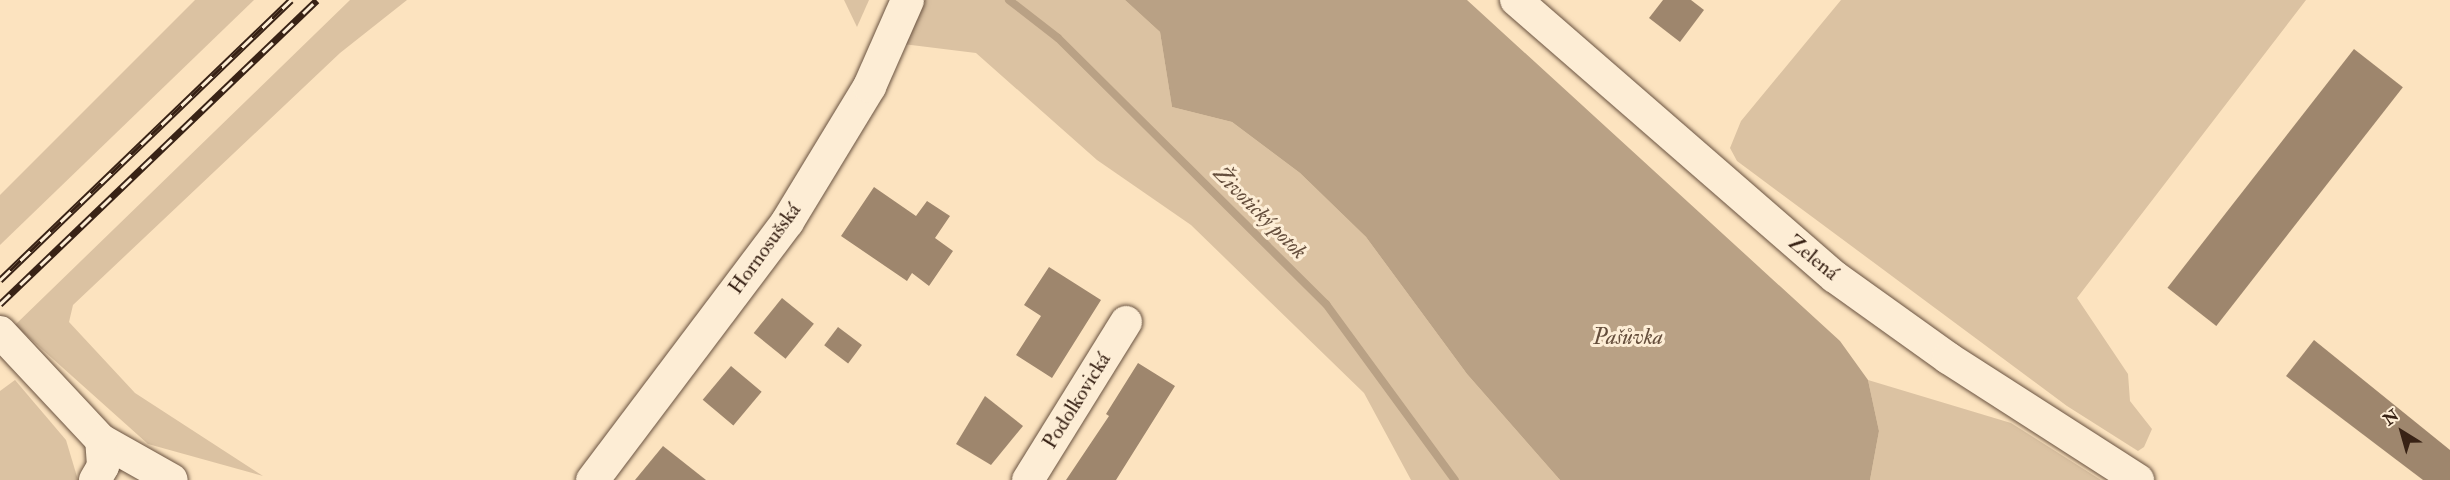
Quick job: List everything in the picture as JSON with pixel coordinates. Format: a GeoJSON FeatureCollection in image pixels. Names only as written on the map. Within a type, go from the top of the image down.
{"type":"FeatureCollection","features":[{"type":"Feature","properties":{"kind":"street","name":"Hornosušská"},"geometry":{"type":"LineString","coordinates":[[592,480],[787,221],[869,86],[907,0]]}},
{"type":"Feature","properties":{"kind":"street","name":"Zelená"},"geometry":{"type":"LineString","coordinates":[[1516,0],[1835,277],[1948,358],[2138,480]]}},
{"type":"Feature","properties":{"kind":"street","name":"Podolkovická"},"geometry":{"type":"LineString","coordinates":[[1028,480],[1126,322]]}},
{"type":"Feature","properties":{"kind":"street"},"geometry":{"type":"LineString","coordinates":[[0,332],[101,440],[172,480]]}},
{"type":"Feature","properties":{"kind":"street"},"geometry":{"type":"LineString","coordinates":[[95,480],[103,466],[101,440]]}},
{"type":"Feature","properties":{"kind":"shaded area"},"geometry":{"type":"Polygon","coordinates":[[[195,0],[254,0],[0,245],[0,195],[195,0]]]}},
{"type":"Feature","properties":{"kind":"shaded area"},"geometry":{"type":"Polygon","coordinates":[[[350,0],[407,0],[340,53],[73,305],[69,322],[135,393],[263,476],[148,444],[15,325],[350,0]]]}},
{"type":"Feature","properties":{"kind":"shaded area"},"geometry":{"type":"Polygon","coordinates":[[[844,0],[869,0],[857,27],[844,0]]]}},
{"type":"Feature","properties":{"kind":"shaded area"},"geometry":{"type":"Polygon","coordinates":[[[920,0],[1125,0],[1160,32],[1172,107],[1232,122],[1300,173],[1366,237],[1467,374],[1560,480],[1411,480],[1364,393],[1191,225],[1097,160],[976,53],[903,44],[920,0]]]}},
{"type":"Feature","properties":{"kind":"shaded area"},"geometry":{"type":"Polygon","coordinates":[[[1841,0],[2306,0],[2077,298],[2128,374],[2130,401],[2152,429],[2144,447],[2138,451],[2067,406],[1737,161],[1730,148],[1741,121],[1841,0]]]}},
{"type":"Feature","properties":{"kind":"shaded area"},"geometry":{"type":"Polygon","coordinates":[[[15,380],[66,440],[78,480],[0,480],[0,391],[15,380]]]}},
{"type":"Feature","properties":{"kind":"shaded area"},"geometry":{"type":"Polygon","coordinates":[[[1868,380],[2011,423],[2101,480],[1870,480],[1879,431],[1868,380]]]}},
{"type":"Feature","properties":{"kind":"water","name":"Pašůvka"},"geometry":{"type":"Polygon","coordinates":[[[1125,0],[1467,0],[1840,341],[1868,380],[1879,431],[1870,480],[1560,480],[1467,374],[1366,237],[1300,173],[1232,122],[1172,107],[1160,32],[1125,0]]]}},
{"type":"Feature","properties":{"kind":"building"},"geometry":{"type":"Polygon","coordinates":[[[1663,0],[1691,0],[1704,10],[1680,42],[1649,18],[1663,0]]]}},
{"type":"Feature","properties":{"kind":"building"},"geometry":{"type":"Polygon","coordinates":[[[2354,49],[2403,87],[2216,326],[2167,288],[2354,49]]]}},
{"type":"Feature","properties":{"kind":"building"},"geometry":{"type":"Polygon","coordinates":[[[874,187],[916,216],[927,201],[950,216],[935,238],[953,251],[929,286],[912,273],[907,281],[841,236],[874,187]]]}},
{"type":"Feature","properties":{"kind":"building"},"geometry":{"type":"Polygon","coordinates":[[[1049,267],[1101,300],[1052,378],[1016,355],[1041,316],[1024,305],[1049,267]]]}},
{"type":"Feature","properties":{"kind":"building"},"geometry":{"type":"Polygon","coordinates":[[[782,298],[814,324],[786,359],[754,333],[782,298]]]}},
{"type":"Feature","properties":{"kind":"building"},"geometry":{"type":"Polygon","coordinates":[[[838,327],[862,345],[848,363],[824,345],[838,327]]]}},
{"type":"Feature","properties":{"kind":"building"},"geometry":{"type":"Polygon","coordinates":[[[2314,340],[2450,450],[2450,480],[2423,480],[2286,376],[2314,340]]]}},
{"type":"Feature","properties":{"kind":"building"},"geometry":{"type":"Polygon","coordinates":[[[1138,363],[1175,386],[1116,480],[1066,480],[1109,416],[1106,414],[1138,363]]]}},
{"type":"Feature","properties":{"kind":"building"},"geometry":{"type":"Polygon","coordinates":[[[731,366],[762,392],[733,425],[703,400],[731,366]]]}},
{"type":"Feature","properties":{"kind":"building"},"geometry":{"type":"Polygon","coordinates":[[[985,396],[1023,426],[991,465],[956,444],[985,396]]]}},
{"type":"Feature","properties":{"kind":"building"},"geometry":{"type":"Polygon","coordinates":[[[663,446],[706,480],[635,480],[663,446]]]}},
{"type":"Feature","properties":{"kind":"waterway","name":"Životický potok"},"geometry":{"type":"LineString","coordinates":[[1009,0],[1058,38],[1326,304],[1455,480]]}},
{"type":"Feature","properties":{"kind":"railway"},"geometry":{"type":"LineString","coordinates":[[0,280],[291,0]]}},
{"type":"Feature","properties":{"kind":"railway"},"geometry":{"type":"LineString","coordinates":[[0,304],[317,0]]}}]}
